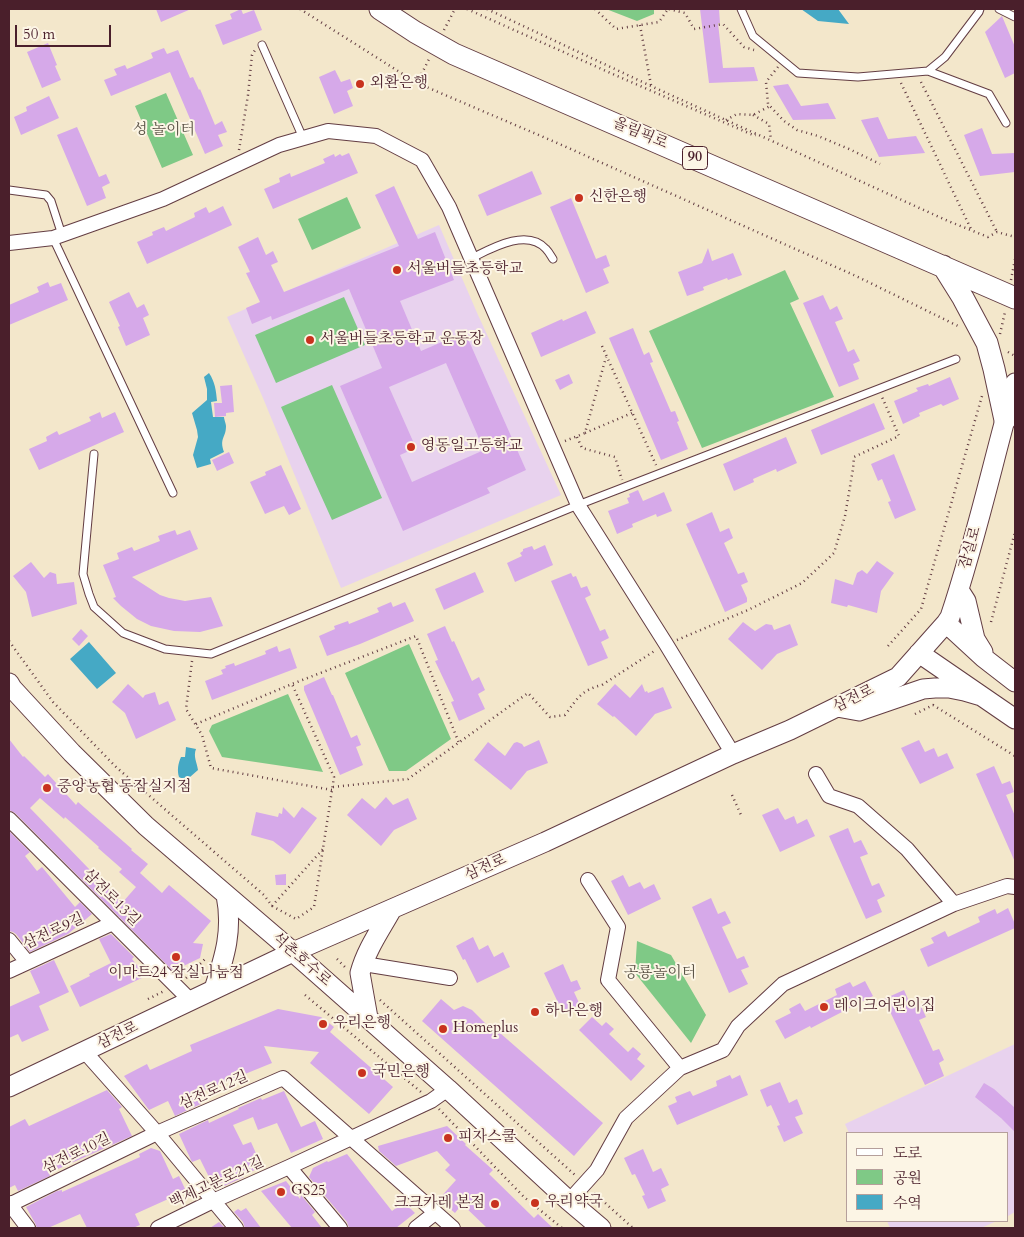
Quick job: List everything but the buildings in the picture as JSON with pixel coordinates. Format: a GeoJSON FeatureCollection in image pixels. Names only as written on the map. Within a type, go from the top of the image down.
{"type":"FeatureCollection","features":[{"type":"Feature","properties":{"kind":"main road","name":"올림픽로"},"geometry":{"type":"LineString","coordinates":[[380,9],[454,54],[1015,298]]}},
{"type":"Feature","properties":{"kind":"main road"},"geometry":{"type":"LineString","coordinates":[[943,266],[987,343],[1005,420]]}},
{"type":"Feature","properties":{"kind":"main road","name":"잠실로"},"geometry":{"type":"LineString","coordinates":[[946,624],[959,590],[980,518],[1015,383]]}},
{"type":"Feature","properties":{"kind":"main road"},"geometry":{"type":"LineString","coordinates":[[959,590],[966,601],[976,640],[995,667]]}},
{"type":"Feature","properties":{"kind":"main road"},"geometry":{"type":"LineString","coordinates":[[946,624],[984,658],[1015,682]]}},
{"type":"Feature","properties":{"kind":"main road","name":"삼전로"},"geometry":{"type":"LineString","coordinates":[[9,1087],[293,952],[545,842],[733,754],[790,730],[898,677],[946,624]]}},
{"type":"Feature","properties":{"kind":"main road"},"geometry":{"type":"LineString","coordinates":[[919,653],[1015,719]]}},
{"type":"Feature","properties":{"kind":"main road","name":"석촌호수로"},"geometry":{"type":"LineString","coordinates":[[9,683],[72,754],[139,819],[368,1018],[601,1228]]}},
{"type":"Feature","properties":{"kind":"main road"},"geometry":{"type":"LineString","coordinates":[[837,707],[859,710],[923,689],[936,688],[950,688],[981,696]]}},
{"type":"Feature","properties":{"kind":"main road"},"geometry":{"type":"LineString","coordinates":[[214,989],[222,967],[228,940],[229,911],[226,894]]}},
{"type":"Feature","properties":{"kind":"main road"},"geometry":{"type":"LineString","coordinates":[[368,1018],[360,973],[370,948],[392,909]]}},
{"type":"Feature","properties":{"kind":"street"},"geometry":{"type":"LineString","coordinates":[[9,242],[57,237],[163,199],[279,144],[328,131],[376,136],[422,160],[449,207],[578,505],[733,754]]}},
{"type":"Feature","properties":{"kind":"street"},"geometry":{"type":"LineString","coordinates":[[816,774],[829,796],[858,806],[907,849],[954,904]]}},
{"type":"Feature","properties":{"kind":"street","name":"삼전로13길"},"geometry":{"type":"LineString","coordinates":[[9,819],[190,1000]]}},
{"type":"Feature","properties":{"kind":"street"},"geometry":{"type":"LineString","coordinates":[[588,880],[618,928],[608,980],[680,1068]]}},
{"type":"Feature","properties":{"kind":"street"},"geometry":{"type":"LineString","coordinates":[[569,1200],[597,1170],[626,1118],[680,1068],[723,1050],[738,1026],[783,984],[954,904],[1013,885]]}},
{"type":"Feature","properties":{"kind":"street","name":"삼전로9길"},"geometry":{"type":"LineString","coordinates":[[9,971],[112,922]]}},
{"type":"Feature","properties":{"kind":"street"},"geometry":{"type":"LineString","coordinates":[[9,940],[27,962]]}},
{"type":"Feature","properties":{"kind":"street"},"geometry":{"type":"LineString","coordinates":[[370,965],[450,978]]}},
{"type":"Feature","properties":{"kind":"street"},"geometry":{"type":"LineString","coordinates":[[85,1052],[157,1133],[236,1228]]}},
{"type":"Feature","properties":{"kind":"street","name":"삼전로12길"},"geometry":{"type":"LineString","coordinates":[[157,1133],[284,1078],[351,1137]]}},
{"type":"Feature","properties":{"kind":"street","name":"백제고분로21길"},"geometry":{"type":"LineString","coordinates":[[158,1228],[213,1200],[431,1101],[448,1090]]}},
{"type":"Feature","properties":{"kind":"street","name":"삼전로10길"},"geometry":{"type":"LineString","coordinates":[[28,1228],[9,1204],[157,1133]]}},
{"type":"Feature","properties":{"kind":"street"},"geometry":{"type":"LineString","coordinates":[[351,1137],[453,1228]]}},
{"type":"Feature","properties":{"kind":"street","name":"백제고분로21길"},"geometry":{"type":"LineString","coordinates":[[289,1167],[340,1228]]}},
{"type":"Feature","properties":{"kind":"street"},"geometry":{"type":"LineString","coordinates":[[416,1228],[435,1213]]}},
{"type":"Feature","properties":{"kind":"lane"},"geometry":{"type":"LineString","coordinates":[[740,9],[753,36],[798,73],[858,77],[928,71],[989,94],[1006,123]]}},
{"type":"Feature","properties":{"kind":"lane"},"geometry":{"type":"LineString","coordinates":[[928,71],[945,57],[980,12],[980,9]]}},
{"type":"Feature","properties":{"kind":"lane"},"geometry":{"type":"LineString","coordinates":[[999,9],[1015,17]]}},
{"type":"Feature","properties":{"kind":"lane"},"geometry":{"type":"LineString","coordinates":[[262,44],[303,138]]}},
{"type":"Feature","properties":{"kind":"lane"},"geometry":{"type":"LineString","coordinates":[[9,190],[46,194],[51,201],[57,237],[173,493]]}},
{"type":"Feature","properties":{"kind":"lane"},"geometry":{"type":"LineString","coordinates":[[472,258],[499,245],[527,240],[546,248],[553,259]]}},
{"type":"Feature","properties":{"kind":"lane"},"geometry":{"type":"LineString","coordinates":[[94,454],[83,574],[94,607],[122,633],[165,649],[211,654],[578,505],[956,359]]}},
{"type":"Feature","properties":{"kind":"path"},"geometry":{"type":"LineString","coordinates":[[300,9],[417,83],[555,142],[856,276],[964,328]]}},
{"type":"Feature","properties":{"kind":"path"},"geometry":{"type":"LineString","coordinates":[[467,9],[641,87],[753,135],[758,134]]}},
{"type":"Feature","properties":{"kind":"path"},"geometry":{"type":"LineString","coordinates":[[487,9],[651,86],[948,220],[988,237],[997,232],[1015,237],[1015,242]]}},
{"type":"Feature","properties":{"kind":"path"},"geometry":{"type":"LineString","coordinates":[[595,9],[616,29],[659,22],[668,9],[685,13],[694,29],[723,24],[744,47],[758,51]]}},
{"type":"Feature","properties":{"kind":"path"},"geometry":{"type":"LineString","coordinates":[[640,25],[651,86]]}},
{"type":"Feature","properties":{"kind":"path"},"geometry":{"type":"LineString","coordinates":[[237,164],[252,55],[262,44]]}},
{"type":"Feature","properties":{"kind":"path"},"geometry":{"type":"LineString","coordinates":[[780,65],[766,82],[768,104],[784,121],[797,130],[818,136],[880,164]]}},
{"type":"Feature","properties":{"kind":"path"},"geometry":{"type":"LineString","coordinates":[[916,72],[997,232]]}},
{"type":"Feature","properties":{"kind":"path"},"geometry":{"type":"LineString","coordinates":[[896,74],[972,230]]}},
{"type":"Feature","properties":{"kind":"path"},"geometry":{"type":"LineString","coordinates":[[753,115],[770,106]]}},
{"type":"Feature","properties":{"kind":"path"},"geometry":{"type":"LineString","coordinates":[[726,120],[737,114],[753,115],[769,124],[771,140]]}},
{"type":"Feature","properties":{"kind":"path"},"geometry":{"type":"LineString","coordinates":[[602,346],[660,473]]}},
{"type":"Feature","properties":{"kind":"path"},"geometry":{"type":"LineString","coordinates":[[585,433],[606,356]]}},
{"type":"Feature","properties":{"kind":"path"},"geometry":{"type":"LineString","coordinates":[[193,652],[186,709],[202,735],[211,768],[332,788],[408,779],[528,693],[550,717],[564,715],[581,693],[602,685],[666,644],[748,610],[802,584],[834,553],[845,516],[854,457],[899,436],[879,389]]}},
{"type":"Feature","properties":{"kind":"path"},"geometry":{"type":"LineString","coordinates":[[888,646],[921,609],[982,395]]}},
{"type":"Feature","properties":{"kind":"path"},"geometry":{"type":"LineString","coordinates":[[565,441],[632,413]]}},
{"type":"Feature","properties":{"kind":"path"},"geometry":{"type":"LineString","coordinates":[[577,436],[582,448],[615,457],[624,487]]}},
{"type":"Feature","properties":{"kind":"path"},"geometry":{"type":"LineString","coordinates":[[990,622],[1015,532]]}},
{"type":"Feature","properties":{"kind":"path"},"geometry":{"type":"LineString","coordinates":[[196,724],[416,636],[459,743]]}},
{"type":"Feature","properties":{"kind":"path"},"geometry":{"type":"LineString","coordinates":[[9,641],[53,702],[116,767],[264,895],[272,906],[296,918],[314,907],[334,777],[292,684]]}},
{"type":"Feature","properties":{"kind":"path"},"geometry":{"type":"LineString","coordinates":[[915,714],[933,705],[1015,756]]}},
{"type":"Feature","properties":{"kind":"path"},"geometry":{"type":"LineString","coordinates":[[732,795],[741,815]]}},
{"type":"Feature","properties":{"kind":"path"},"geometry":{"type":"LineString","coordinates":[[272,906],[323,849]]}},
{"type":"Feature","properties":{"kind":"path"},"geometry":{"type":"LineString","coordinates":[[148,999],[183,980],[208,956]]}},
{"type":"Feature","properties":{"kind":"path"},"geometry":{"type":"LineString","coordinates":[[337,959],[344,967],[350,970]]}},
{"type":"Feature","properties":{"kind":"path"},"geometry":{"type":"LineString","coordinates":[[378,998],[633,1228]]}},
{"type":"Feature","properties":{"kind":"shaded area","name":"영동일고등학교"},"geometry":{"type":"Polygon","coordinates":[[[439,225],[478,315],[561,495],[341,588],[263,398],[227,317],[439,225]]]}},
{"type":"Feature","properties":{"kind":"shaded area"},"geometry":{"type":"Polygon","coordinates":[[[1015,1044],[1015,1212],[1009,1215],[1009,1132],[849,1132],[845,1124],[1015,1044]]]}},
{"type":"Feature","properties":{"kind":"shaded area"},"geometry":{"type":"Polygon","coordinates":[[[887,1222],[995,1222],[981,1228],[890,1228],[887,1222]]]}},
{"type":"Feature","properties":{"kind":"green space"},"geometry":{"type":"Polygon","coordinates":[[[606,9],[654,9],[654,14],[637,21],[606,9]]]}},
{"type":"Feature","properties":{"kind":"green space","name":"성 놀이터"},"geometry":{"type":"Polygon","coordinates":[[[166,93],[193,155],[162,168],[135,106],[166,93]]]}},
{"type":"Feature","properties":{"kind":"green space"},"geometry":{"type":"Polygon","coordinates":[[[347,197],[361,228],[312,250],[298,219],[347,197]]]}},
{"type":"Feature","properties":{"kind":"green space"},"geometry":{"type":"Polygon","coordinates":[[[785,270],[799,299],[790,303],[834,397],[702,448],[649,331],[785,270]]]}},
{"type":"Feature","properties":{"kind":"green space","name":"서울버들초등학교 운동장"},"geometry":{"type":"Polygon","coordinates":[[[344,297],[365,345],[276,383],[255,335],[344,297]]]}},
{"type":"Feature","properties":{"kind":"green space"},"geometry":{"type":"Polygon","coordinates":[[[332,385],[382,498],[332,520],[281,407],[332,385]]]}},
{"type":"Feature","properties":{"kind":"green space"},"geometry":{"type":"Polygon","coordinates":[[[409,644],[451,739],[406,771],[389,771],[345,673],[409,644]]]}},
{"type":"Feature","properties":{"kind":"green space"},"geometry":{"type":"Polygon","coordinates":[[[288,694],[323,772],[222,757],[209,731],[212,725],[288,694]]]}},
{"type":"Feature","properties":{"kind":"green space","name":"공룡놀이터"},"geometry":{"type":"Polygon","coordinates":[[[637,941],[671,955],[706,1015],[691,1043],[635,973],[637,941]]]}},
{"type":"Feature","properties":{"kind":"water"},"geometry":{"type":"Polygon","coordinates":[[[801,9],[838,9],[849,24],[818,21],[801,9]]]}},
{"type":"Feature","properties":{"kind":"water"},"geometry":{"type":"Polygon","coordinates":[[[209,373],[215,386],[217,401],[211,402],[213,417],[224,417],[226,425],[222,441],[224,452],[210,459],[211,464],[197,468],[193,455],[198,437],[192,413],[207,400],[204,377],[209,373]]]}},
{"type":"Feature","properties":{"kind":"water"},"geometry":{"type":"Polygon","coordinates":[[[89,642],[116,673],[97,689],[70,659],[89,642]]]}},
{"type":"Feature","properties":{"kind":"water"},"geometry":{"type":"Polygon","coordinates":[[[186,747],[196,749],[195,757],[198,770],[190,777],[183,779],[179,777],[178,767],[181,757],[185,757],[186,747]]]}},
{"type":"Feature","properties":{"kind":"place","name":"외환은행"},"geometry":{"type":"Point","coordinates":[360,84]}},
{"type":"Feature","properties":{"kind":"place","name":"신한은행"},"geometry":{"type":"Point","coordinates":[579,198]}},
{"type":"Feature","properties":{"kind":"place","name":"서울버들초등학교"},"geometry":{"type":"Point","coordinates":[397,270]}},
{"type":"Feature","properties":{"kind":"place","name":"서울버들초등학교 운동장"},"geometry":{"type":"Point","coordinates":[310,340]}},
{"type":"Feature","properties":{"kind":"place","name":"영동일고등학교"},"geometry":{"type":"Point","coordinates":[411,447]}},
{"type":"Feature","properties":{"kind":"place","name":"중앙농협 동잠실지점"},"geometry":{"type":"Point","coordinates":[47,788]}},
{"type":"Feature","properties":{"kind":"place","name":"이마트24 잠실나눔점"},"geometry":{"type":"Point","coordinates":[176,957]}},
{"type":"Feature","properties":{"kind":"place","name":"레이크어린이집"},"geometry":{"type":"Point","coordinates":[824,1007]}},
{"type":"Feature","properties":{"kind":"place","name":"하나은행"},"geometry":{"type":"Point","coordinates":[535,1012]}},
{"type":"Feature","properties":{"kind":"place","name":"우리은행"},"geometry":{"type":"Point","coordinates":[323,1024]}},
{"type":"Feature","properties":{"kind":"place","name":"Homeplus"},"geometry":{"type":"Point","coordinates":[443,1029]}},
{"type":"Feature","properties":{"kind":"place","name":"국민은행"},"geometry":{"type":"Point","coordinates":[362,1073]}},
{"type":"Feature","properties":{"kind":"place","name":"피자스쿨"},"geometry":{"type":"Point","coordinates":[448,1138]}},
{"type":"Feature","properties":{"kind":"place","name":"GS25"},"geometry":{"type":"Point","coordinates":[281,1192]}},
{"type":"Feature","properties":{"kind":"place","name":"우리약국"},"geometry":{"type":"Point","coordinates":[535,1203]}},
{"type":"Feature","properties":{"kind":"place","name":"크크카레 본점"},"geometry":{"type":"Point","coordinates":[495,1204]}}]}
